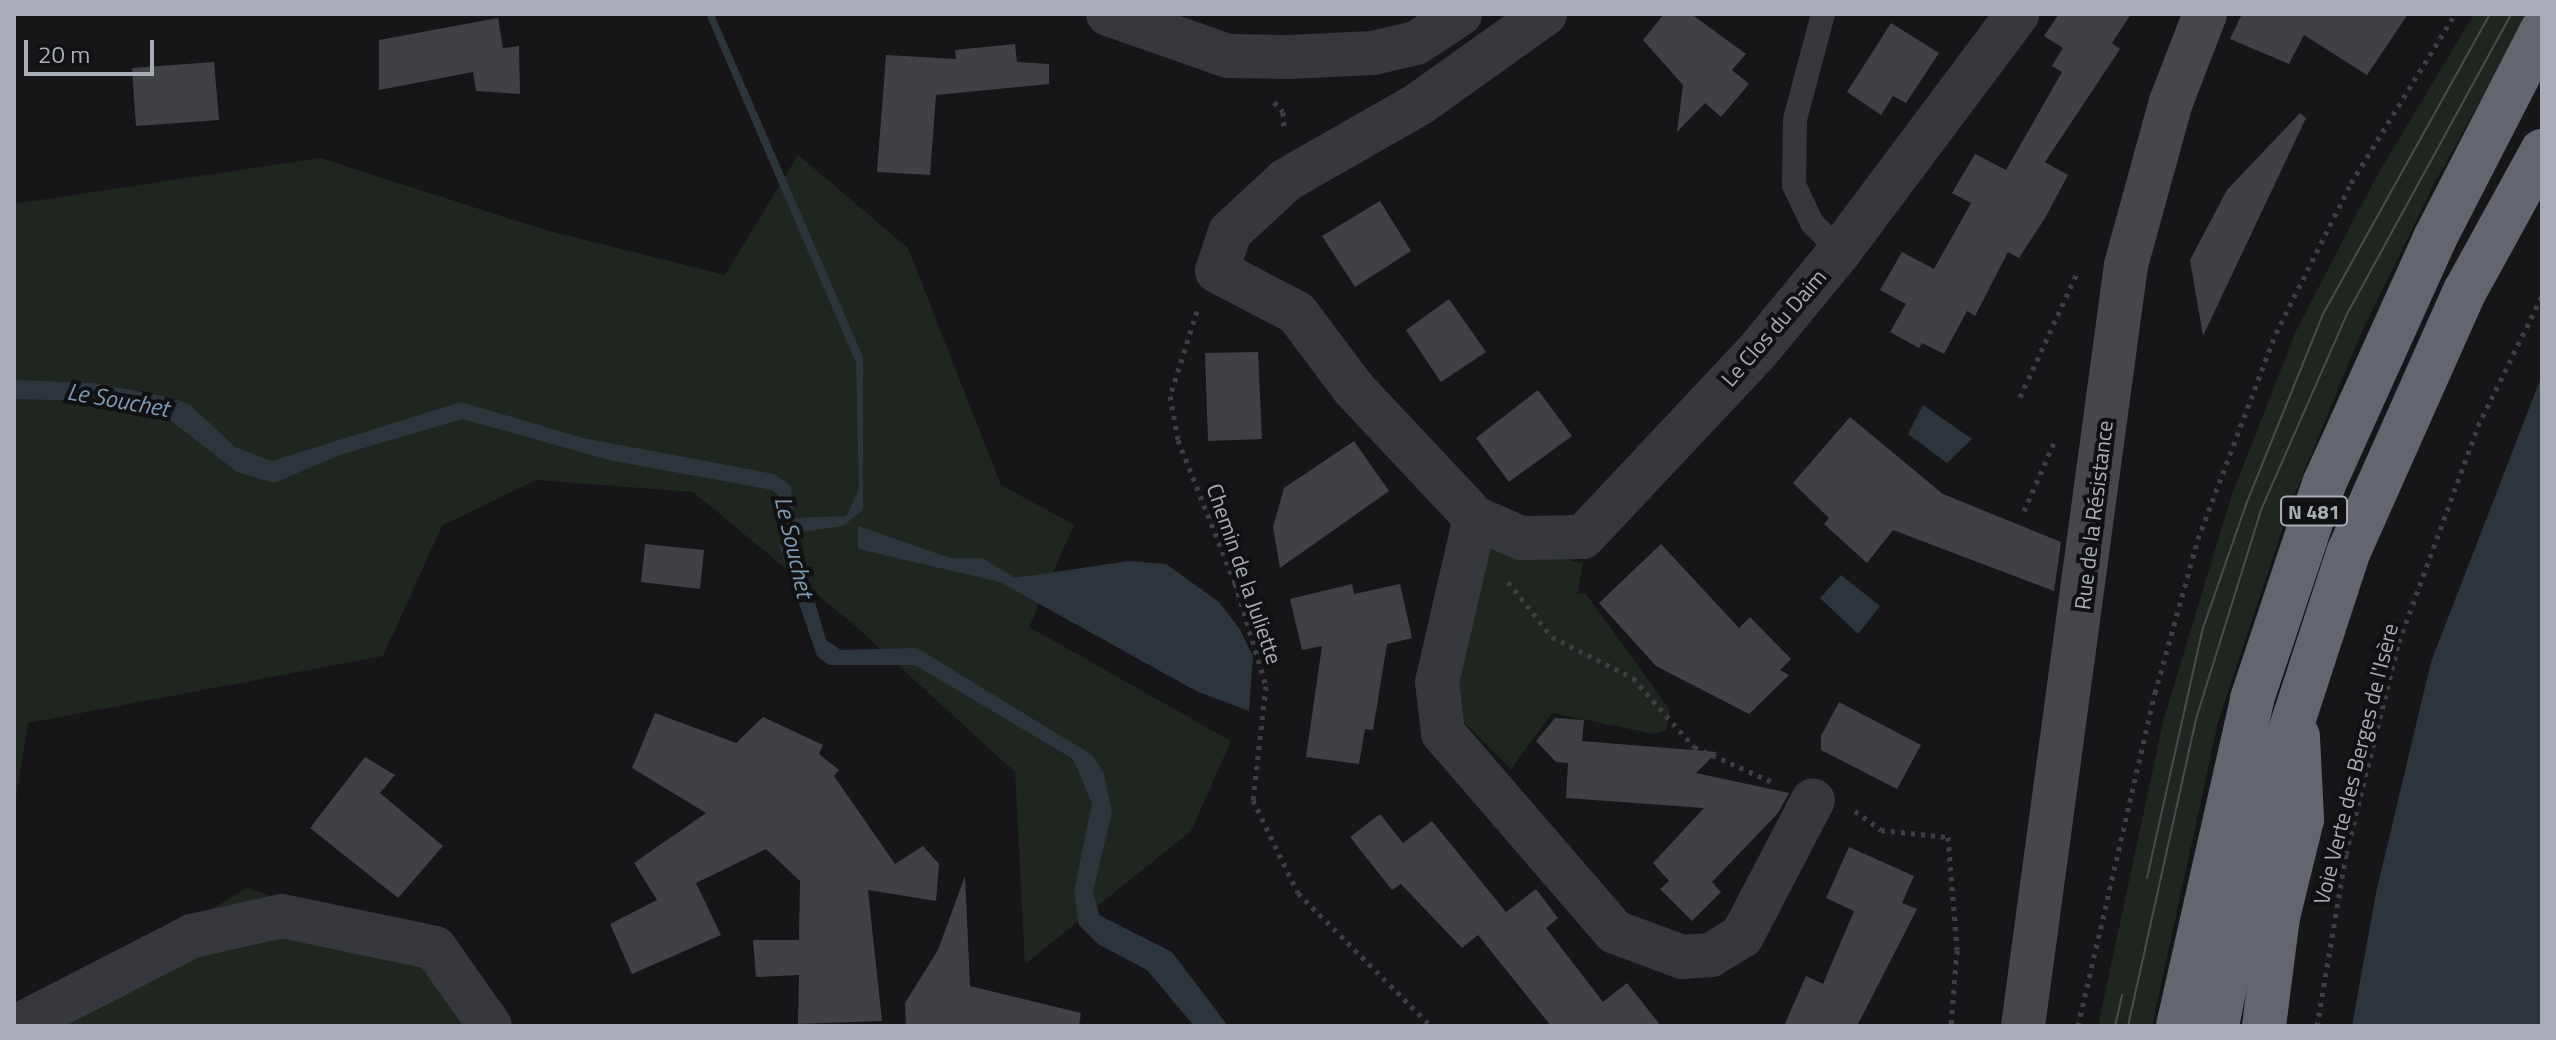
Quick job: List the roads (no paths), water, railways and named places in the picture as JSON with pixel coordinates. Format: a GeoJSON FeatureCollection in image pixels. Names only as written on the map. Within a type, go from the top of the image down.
{"type":"FeatureCollection","features":[{"type":"Feature","properties":{"kind":"highway","name":"N 481"},"geometry":{"type":"LineString","coordinates":[[2178,1026],[2252,699],[2324,484],[2434,240],[2542,30]]}},
{"type":"Feature","properties":{"kind":"highway","name":"N 481"},"geometry":{"type":"LineString","coordinates":[[2217,1026],[2254,841],[2349,551],[2465,291],[2542,151]]}},
{"type":"Feature","properties":{"kind":"highway"},"geometry":{"type":"LineString","coordinates":[[2264,1026],[2278,917],[2302,819],[2296,707]]}},
{"type":"Feature","properties":{"kind":"street"},"geometry":{"type":"LineString","coordinates":[[1108,14],[1228,56],[1373,53],[1416,43],[1460,14]]}},
{"type":"Feature","properties":{"kind":"street","name":"Le Clos du Daim"},"geometry":{"type":"LineString","coordinates":[[1545,14],[1419,104],[1286,180],[1230,232],[1217,271],[1297,313],[1354,389],[1475,518],[1521,538],[1583,537],[1756,353],[1840,251],[2017,14]]}},
{"type":"Feature","properties":{"kind":"street","name":"Rue de la Résistance"},"geometry":{"type":"LineString","coordinates":[[2023,1026],[2126,265],[2171,102],[2205,14]]}},
{"type":"Feature","properties":{"kind":"street"},"geometry":{"type":"LineString","coordinates":[[1475,518],[1437,682],[1443,733],[1615,932],[1682,957],[1711,955],[1742,936],[1813,800]]}},
{"type":"Feature","properties":{"kind":"street"},"geometry":{"type":"LineString","coordinates":[[17,1026],[192,936],[282,916],[435,948],[490,1026]]}},
{"type":"Feature","properties":{"kind":"lane"},"geometry":{"type":"LineString","coordinates":[[1823,14],[1795,119],[1794,185],[1812,223],[1840,251]]}},
{"type":"Feature","properties":{"kind":"water","name":"Le Souchet"},"geometry":{"type":"Polygon","coordinates":[[[706,14],[714,14],[863,357],[863,510],[843,526],[795,533],[826,640],[841,650],[917,648],[1092,755],[1104,774],[1112,812],[1093,891],[1099,915],[1172,952],[1228,1026],[1194,1026],[1147,970],[1098,944],[1079,925],[1074,891],[1092,803],[1073,759],[915,665],[829,665],[817,656],[780,548],[781,499],[773,490],[613,461],[462,419],[340,455],[274,483],[237,472],[161,413],[98,401],[14,399],[14,380],[94,383],[173,398],[190,405],[235,447],[272,461],[461,402],[583,438],[774,474],[791,486],[794,518],[846,516],[859,490],[856,363],[706,14]]]}},
{"type":"Feature","properties":{"kind":"water"},"geometry":{"type":"Polygon","coordinates":[[[2542,375],[2542,1026],[2352,1026],[2376,893],[2431,662],[2542,375]]]}},
{"type":"Feature","properties":{"kind":"water"},"geometry":{"type":"Polygon","coordinates":[[[1923,405],[1972,439],[1947,463],[1908,434],[1923,405]]]}},
{"type":"Feature","properties":{"kind":"water"},"geometry":{"type":"Polygon","coordinates":[[[858,526],[950,558],[982,558],[1015,578],[1129,561],[1166,564],[1219,602],[1239,628],[1253,656],[1249,711],[1196,691],[1000,582],[858,549],[858,526]]]}},
{"type":"Feature","properties":{"kind":"water"},"geometry":{"type":"Polygon","coordinates":[[[1841,575],[1880,606],[1858,634],[1820,598],[1841,575]]]}},
{"type":"Feature","properties":{"kind":"tram line"},"geometry":{"type":"LineString","coordinates":[[2147,878],[2202,631],[2247,502],[2323,314],[2490,14]]}},
{"type":"Feature","properties":{"kind":"tram line"},"geometry":{"type":"LineString","coordinates":[[2128,1026],[2196,719],[2261,510],[2347,314],[2511,14]]}},
{"type":"Feature","properties":{"kind":"tram line"},"geometry":{"type":"LineString","coordinates":[[2115,1026],[2122,995]]}}]}
